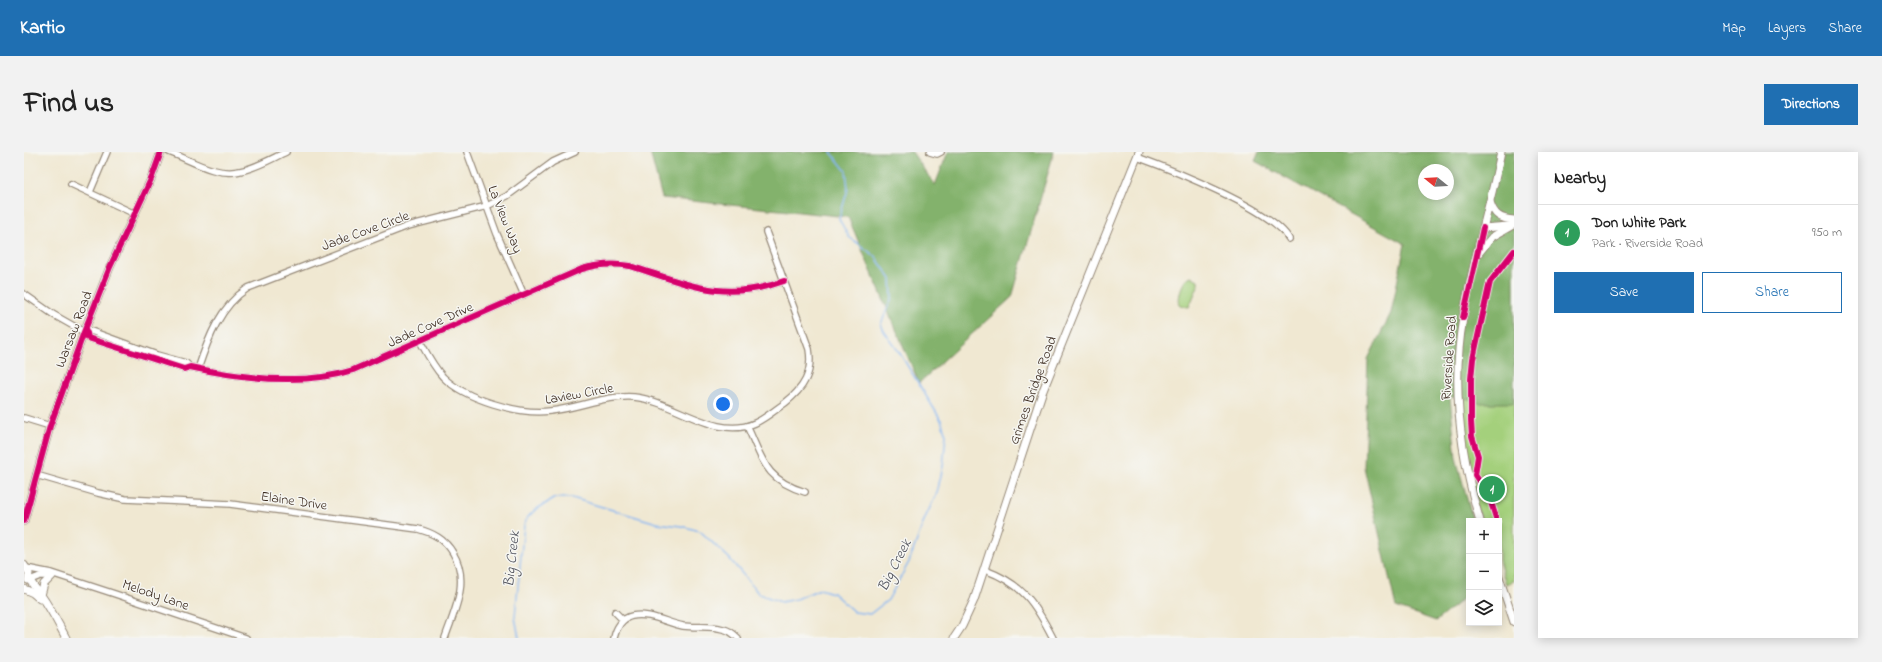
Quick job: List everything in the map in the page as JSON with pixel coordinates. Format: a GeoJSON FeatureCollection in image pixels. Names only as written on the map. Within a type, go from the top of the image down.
{"type":"FeatureCollection","features":[{"type":"Feature","properties":{"kind":"street"},"geometry":{"type":"LineString","coordinates":[[90,192],[107,152]]}},
{"type":"Feature","properties":{"kind":"street","name":"Warsaw Road"},"geometry":{"type":"LineString","coordinates":[[24,521],[50,426],[85,332],[152,177],[161,152]]}},
{"type":"Feature","properties":{"kind":"street"},"geometry":{"type":"LineString","coordinates":[[169,152],[211,169],[225,172],[240,171],[286,152]]}},
{"type":"Feature","properties":{"kind":"street","name":"La View Way"},"geometry":{"type":"LineString","coordinates":[[467,152],[497,234],[524,295]]}},
{"type":"Feature","properties":{"kind":"street","name":"Jade Cove Circle"},"geometry":{"type":"LineString","coordinates":[[198,369],[208,340],[218,322],[233,300],[248,288],[408,226],[487,206],[507,196],[534,174],[553,162],[575,152]]}},
{"type":"Feature","properties":{"kind":"street"},"geometry":{"type":"LineString","coordinates":[[930,152],[937,154],[941,152]]}},
{"type":"Feature","properties":{"kind":"street","name":"Riverside Road"},"geometry":{"type":"LineString","coordinates":[[1479,518],[1468,481],[1462,450],[1457,390],[1458,352],[1462,318],[1501,152]]}},
{"type":"Feature","properties":{"kind":"street"},"geometry":{"type":"LineString","coordinates":[[1138,155],[1179,172],[1234,199],[1279,225],[1289,239]]}},
{"type":"Feature","properties":{"kind":"street","name":"Grimes Bridge Road"},"geometry":{"type":"LineString","coordinates":[[954,638],[962,626],[974,600],[1042,393],[1138,155]]}},
{"type":"Feature","properties":{"kind":"street"},"geometry":{"type":"LineString","coordinates":[[71,184],[135,214]]}},
{"type":"Feature","properties":{"kind":"street"},"geometry":{"type":"LineString","coordinates":[[1490,201],[1492,209],[1499,217],[1514,224]]}},
{"type":"Feature","properties":{"kind":"street"},"geometry":{"type":"LineString","coordinates":[[1483,228],[1514,224]]}},
{"type":"Feature","properties":{"kind":"street"},"geometry":{"type":"LineString","coordinates":[[1476,258],[1492,237],[1514,224]]}},
{"type":"Feature","properties":{"kind":"street","name":"Laview Circle"},"geometry":{"type":"LineString","coordinates":[[420,341],[435,367],[453,385],[472,395],[512,408],[530,412],[549,412],[605,399],[634,397],[663,404],[718,427],[732,429],[747,426],[762,420],[795,395],[804,384],[809,372],[811,360],[809,349],[766,232]]}},
{"type":"Feature","properties":{"kind":"street","name":"Jade Cove Drive"},"geometry":{"type":"LineString","coordinates":[[190,367],[186,362],[141,349],[91,331],[85,332],[88,338],[184,369],[190,367],[231,374],[292,379],[321,379],[353,370],[582,269],[606,264],[630,266],[700,288],[721,292],[752,291],[784,281]]}},
{"type":"Feature","properties":{"kind":"street"},"geometry":{"type":"LineString","coordinates":[[24,294],[54,315],[85,332]]}},
{"type":"Feature","properties":{"kind":"street"},"geometry":{"type":"LineString","coordinates":[[139,355],[141,349]]}},
{"type":"Feature","properties":{"kind":"street"},"geometry":{"type":"LineString","coordinates":[[161,362],[163,356]]}},
{"type":"Feature","properties":{"kind":"street"},"geometry":{"type":"LineString","coordinates":[[24,418],[50,426]]}},
{"type":"Feature","properties":{"kind":"street"},"geometry":{"type":"LineString","coordinates":[[747,426],[772,475],[789,487],[805,492]]}},
{"type":"Feature","properties":{"kind":"street","name":"Elaine Drive"},"geometry":{"type":"LineString","coordinates":[[36,475],[98,493],[125,499],[230,504],[415,529],[430,533],[441,539],[450,549],[458,561],[462,575],[460,593],[445,638]]}},
{"type":"Feature","properties":{"kind":"street"},"geometry":{"type":"LineString","coordinates":[[25,566],[27,583],[33,593],[47,604]]}},
{"type":"Feature","properties":{"kind":"street","name":"Melody Lane"},"geometry":{"type":"LineString","coordinates":[[25,566],[246,638]]}},
{"type":"Feature","properties":{"kind":"street"},"geometry":{"type":"LineString","coordinates":[[985,570],[1010,581],[1020,588],[1030,598],[1040,613],[1053,638]]}},
{"type":"Feature","properties":{"kind":"street","name":"Melody Lane"},"geometry":{"type":"LineString","coordinates":[[27,583],[40,576],[55,576]]}},
{"type":"Feature","properties":{"kind":"street"},"geometry":{"type":"LineString","coordinates":[[41,595],[44,584],[55,576]]}},
{"type":"Feature","properties":{"kind":"street"},"geometry":{"type":"LineString","coordinates":[[27,583],[41,595],[66,638]]}},
{"type":"Feature","properties":{"kind":"street"},"geometry":{"type":"LineString","coordinates":[[1502,586],[1514,622]]}},
{"type":"Feature","properties":{"kind":"street"},"geometry":{"type":"LineString","coordinates":[[615,612],[623,620]]}},
{"type":"Feature","properties":{"kind":"street"},"geometry":{"type":"LineString","coordinates":[[614,638],[618,626],[623,620],[632,616],[642,615],[683,626],[712,626],[724,629],[738,638]]}},
{"type":"Feature","properties":{"kind":"green space"},"geometry":{"type":"Polygon","coordinates":[[[650,152],[912,152],[935,185],[948,152],[1054,152],[1012,297],[919,383],[848,217],[662,198],[650,152]]]}},
{"type":"Feature","properties":{"kind":"green space"},"geometry":{"type":"Polygon","coordinates":[[[1259,152],[1514,152],[1514,403],[1478,403],[1466,398],[1450,397],[1456,458],[1472,518],[1466,518],[1466,596],[1436,621],[1396,607],[1364,467],[1368,359],[1391,313],[1405,244],[1255,161],[1259,152]]]}},
{"type":"Feature","properties":{"kind":"green space"},"geometry":{"type":"Polygon","coordinates":[[[1191,276],[1198,280],[1198,286],[1189,307],[1180,306],[1179,298],[1181,289],[1185,281],[1191,276]]]}},
{"type":"Feature","properties":{"kind":"green space"},"geometry":{"type":"Polygon","coordinates":[[[1514,386],[1514,581],[1506,584],[1502,571],[1502,518],[1481,518],[1473,498],[1457,390],[1514,386]]]}},
{"type":"Feature","properties":{"kind":"waterway","name":"Big Creek"},"geometry":{"type":"LineString","coordinates":[[519,638],[515,617],[524,525],[528,517],[535,510],[555,498],[572,498],[657,523],[681,526],[700,531],[729,558],[759,594],[781,602],[796,599],[820,589],[833,593],[854,612],[870,614],[888,600],[909,562],[925,518],[937,493],[943,466],[946,435],[941,420],[881,324],[892,297],[891,279],[875,256],[849,237],[839,219],[848,189],[846,171],[831,152]]}},
{"type":"Feature","properties":{"kind":"cycle path"},"geometry":{"type":"LineString","coordinates":[[24,521],[50,426],[84,332],[110,267],[152,177],[161,152]]}},
{"type":"Feature","properties":{"kind":"cycle path"},"geometry":{"type":"LineString","coordinates":[[1463,318],[1483,228]]}},
{"type":"Feature","properties":{"kind":"cycle path"},"geometry":{"type":"LineString","coordinates":[[1496,518],[1489,496],[1475,475],[1478,456],[1472,436],[1471,379],[1473,359],[1490,282],[1514,251]]}},
{"type":"Feature","properties":{"kind":"cycle path"},"geometry":{"type":"LineString","coordinates":[[87,333],[88,338],[184,369],[190,367],[209,371],[272,379],[314,378],[353,370],[582,269],[594,266],[606,264],[630,266],[688,284],[724,291],[762,287],[784,281]]}},
{"type":"Feature","properties":{"kind":"place","name":"Don White Park"},"geometry":{"type":"Point","coordinates":[1492,489]}}]}
